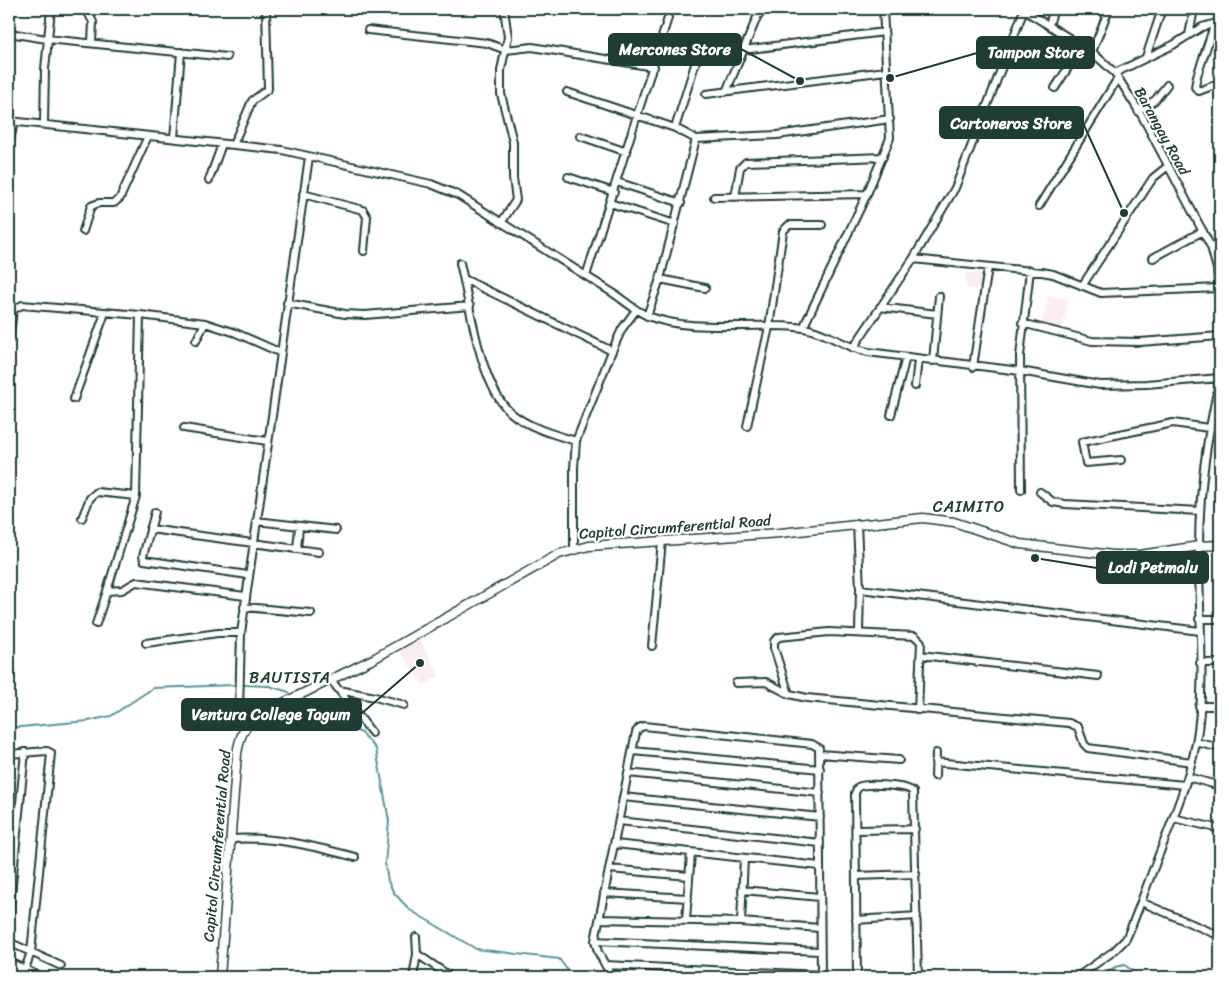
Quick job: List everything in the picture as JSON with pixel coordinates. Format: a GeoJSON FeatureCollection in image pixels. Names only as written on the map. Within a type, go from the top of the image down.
{"type":"FeatureCollection","features":[{"type":"Feature","properties":{"kind":"highway"},"geometry":{"type":"LineString","coordinates":[[9,964],[30,975]]}},
{"type":"Feature","properties":{"kind":"main road","name":"Capitol Circumferential Road"},"geometry":{"type":"LineString","coordinates":[[220,977],[237,754],[246,726],[258,716],[417,635],[559,554],[574,549],[780,533],[934,518],[954,522],[1020,544],[1113,555],[1140,555],[1199,546],[1220,545]]}},
{"type":"Feature","properties":{"kind":"street"},"geometry":{"type":"LineString","coordinates":[[44,124],[47,39],[51,9]]}},
{"type":"Feature","properties":{"kind":"street"},"geometry":{"type":"LineString","coordinates":[[86,9],[93,22],[92,42]]}},
{"type":"Feature","properties":{"kind":"street"},"geometry":{"type":"LineString","coordinates":[[233,145],[252,101],[268,89],[266,9]]}},
{"type":"Feature","properties":{"kind":"street"},"geometry":{"type":"LineString","coordinates":[[501,223],[516,200],[513,178],[513,142],[501,94],[501,70],[506,50],[508,26],[504,9]]}},
{"type":"Feature","properties":{"kind":"street"},"geometry":{"type":"LineString","coordinates":[[726,92],[758,15],[767,10],[776,9]]}},
{"type":"Feature","properties":{"kind":"street"},"geometry":{"type":"LineString","coordinates":[[803,328],[867,194],[890,138],[883,9]]}},
{"type":"Feature","properties":{"kind":"street"},"geometry":{"type":"LineString","coordinates":[[853,348],[913,259],[960,178],[1023,9]]}},
{"type":"Feature","properties":{"kind":"street","name":"Barangay Road"},"geometry":{"type":"LineString","coordinates":[[1023,9],[1092,52],[1117,76],[1203,231],[1214,256],[1220,307]]}},
{"type":"Feature","properties":{"kind":"street"},"geometry":{"type":"LineString","coordinates":[[1049,25],[1054,9]]}},
{"type":"Feature","properties":{"kind":"street"},"geometry":{"type":"LineString","coordinates":[[1092,52],[1109,9]]}},
{"type":"Feature","properties":{"kind":"street"},"geometry":{"type":"LineString","coordinates":[[1146,57],[1162,9]]}},
{"type":"Feature","properties":{"kind":"street"},"geometry":{"type":"LineString","coordinates":[[1189,34],[1194,9]]}},
{"type":"Feature","properties":{"kind":"street"},"geometry":{"type":"LineString","coordinates":[[586,276],[639,116],[668,18]]}},
{"type":"Feature","properties":{"kind":"street"},"geometry":{"type":"LineString","coordinates":[[1039,206],[1117,76],[1146,57],[1189,34],[1218,22]]}},
{"type":"Feature","properties":{"kind":"street"},"geometry":{"type":"LineString","coordinates":[[1218,22],[1197,76],[1195,87],[1199,91],[1203,91],[1220,83]]}},
{"type":"Feature","properties":{"kind":"street"},"geometry":{"type":"LineString","coordinates":[[368,30],[488,42],[506,50],[532,47],[654,66]]}},
{"type":"Feature","properties":{"kind":"street"},"geometry":{"type":"LineString","coordinates":[[743,50],[884,32]]}},
{"type":"Feature","properties":{"kind":"street"},"geometry":{"type":"LineString","coordinates":[[15,34],[47,39],[227,57]]}},
{"type":"Feature","properties":{"kind":"street"},"geometry":{"type":"LineString","coordinates":[[1055,88],[1082,46]]}},
{"type":"Feature","properties":{"kind":"street"},"geometry":{"type":"LineString","coordinates":[[174,138],[181,52]]}},
{"type":"Feature","properties":{"kind":"street"},"geometry":{"type":"LineString","coordinates":[[675,128],[697,58]]}},
{"type":"Feature","properties":{"kind":"street"},"geometry":{"type":"LineString","coordinates":[[706,94],[886,71]]}},
{"type":"Feature","properties":{"kind":"street"},"geometry":{"type":"LineString","coordinates":[[1138,111],[1155,100],[1167,86]]}},
{"type":"Feature","properties":{"kind":"street"},"geometry":{"type":"LineString","coordinates":[[567,92],[675,128],[696,139],[777,135],[890,118]]}},
{"type":"Feature","properties":{"kind":"street"},"geometry":{"type":"LineString","coordinates":[[9,146],[12,121],[44,124],[282,150],[445,188],[586,276],[636,310],[647,316],[670,322],[803,328],[831,336],[853,348],[918,360],[1020,371],[1100,385],[1220,379],[1204,454],[1199,546],[1199,706],[1192,762],[1141,902],[1122,945],[1077,977]]}},
{"type":"Feature","properties":{"kind":"street"},"geometry":{"type":"LineString","coordinates":[[83,231],[91,206],[99,203],[114,203],[120,198],[148,136]]}},
{"type":"Feature","properties":{"kind":"street"},"geometry":{"type":"LineString","coordinates":[[580,136],[627,152]]}},
{"type":"Feature","properties":{"kind":"street"},"geometry":{"type":"LineString","coordinates":[[647,316],[676,224],[696,139]]}},
{"type":"Feature","properties":{"kind":"street"},"geometry":{"type":"LineString","coordinates":[[209,180],[222,144]]}},
{"type":"Feature","properties":{"kind":"street"},"geometry":{"type":"LineString","coordinates":[[246,726],[239,710],[240,633],[279,352],[309,157]]}},
{"type":"Feature","properties":{"kind":"street"},"geometry":{"type":"LineString","coordinates":[[735,197],[740,168],[746,162],[883,157]]}},
{"type":"Feature","properties":{"kind":"street"},"geometry":{"type":"LineString","coordinates":[[1082,286],[1153,178],[1168,166]]}},
{"type":"Feature","properties":{"kind":"street"},"geometry":{"type":"LineString","coordinates":[[568,177],[614,192]]}},
{"type":"Feature","properties":{"kind":"street"},"geometry":{"type":"LineString","coordinates":[[617,182],[681,203]]}},
{"type":"Feature","properties":{"kind":"street"},"geometry":{"type":"LineString","coordinates":[[303,194],[363,210],[366,217],[364,251]]}},
{"type":"Feature","properties":{"kind":"street"},"geometry":{"type":"LineString","coordinates":[[714,197],[867,194]]}},
{"type":"Feature","properties":{"kind":"street"},"geometry":{"type":"LineString","coordinates":[[610,203],[676,224]]}},
{"type":"Feature","properties":{"kind":"street"},"geometry":{"type":"LineString","coordinates":[[748,426],[769,327],[785,228],[789,225],[822,225]]}},
{"type":"Feature","properties":{"kind":"street"},"geometry":{"type":"LineString","coordinates":[[1153,258],[1203,231]]}},
{"type":"Feature","properties":{"kind":"street"},"geometry":{"type":"LineString","coordinates":[[913,259],[1054,274],[1101,294],[1219,288]]}},
{"type":"Feature","properties":{"kind":"street"},"geometry":{"type":"LineString","coordinates":[[460,263],[487,375],[506,408],[520,418],[544,430],[576,441]]}},
{"type":"Feature","properties":{"kind":"street"},"geometry":{"type":"LineString","coordinates":[[973,367],[988,267]]}},
{"type":"Feature","properties":{"kind":"street"},"geometry":{"type":"LineString","coordinates":[[1021,490],[1020,371],[1022,323],[1030,270]]}},
{"type":"Feature","properties":{"kind":"street"},"geometry":{"type":"LineString","coordinates":[[464,279],[612,351]]}},
{"type":"Feature","properties":{"kind":"street"},"geometry":{"type":"LineString","coordinates":[[660,279],[704,288]]}},
{"type":"Feature","properties":{"kind":"street"},"geometry":{"type":"LineString","coordinates":[[933,361],[939,296]]}},
{"type":"Feature","properties":{"kind":"street"},"geometry":{"type":"LineString","coordinates":[[287,302],[345,314],[365,316],[470,306]]}},
{"type":"Feature","properties":{"kind":"street"},"geometry":{"type":"LineString","coordinates":[[9,340],[13,310],[22,305],[140,315],[205,323],[236,333],[279,352]]}},
{"type":"Feature","properties":{"kind":"street"},"geometry":{"type":"LineString","coordinates":[[880,307],[937,314]]}},
{"type":"Feature","properties":{"kind":"street"},"geometry":{"type":"LineString","coordinates":[[574,549],[576,441],[622,329],[636,310]]}},
{"type":"Feature","properties":{"kind":"street"},"geometry":{"type":"LineString","coordinates":[[74,399],[105,313]]}},
{"type":"Feature","properties":{"kind":"street"},"geometry":{"type":"LineString","coordinates":[[96,624],[136,496],[140,315]]}},
{"type":"Feature","properties":{"kind":"street"},"geometry":{"type":"LineString","coordinates":[[196,341],[205,323]]}},
{"type":"Feature","properties":{"kind":"street"},"geometry":{"type":"LineString","coordinates":[[1022,323],[1092,341],[1140,342],[1220,336]]}},
{"type":"Feature","properties":{"kind":"street"},"geometry":{"type":"LineString","coordinates":[[891,415],[906,357]]}},
{"type":"Feature","properties":{"kind":"street"},"geometry":{"type":"LineString","coordinates":[[915,386],[918,360]]}},
{"type":"Feature","properties":{"kind":"street"},"geometry":{"type":"LineString","coordinates":[[1121,460],[1086,463],[1082,442],[1173,423],[1209,428]]}},
{"type":"Feature","properties":{"kind":"street"},"geometry":{"type":"LineString","coordinates":[[184,428],[267,441]]}},
{"type":"Feature","properties":{"kind":"street"},"geometry":{"type":"LineString","coordinates":[[82,518],[90,498],[97,492],[136,496]]}},
{"type":"Feature","properties":{"kind":"street"},"geometry":{"type":"LineString","coordinates":[[1040,492],[1053,502],[1065,504],[1200,511]]}},
{"type":"Feature","properties":{"kind":"street"},"geometry":{"type":"LineString","coordinates":[[155,512],[143,556],[146,562],[248,576]]}},
{"type":"Feature","properties":{"kind":"street"},"geometry":{"type":"LineString","coordinates":[[256,520],[336,530]]}},
{"type":"Feature","properties":{"kind":"street"},"geometry":{"type":"LineString","coordinates":[[857,524],[860,589],[859,632]]}},
{"type":"Feature","properties":{"kind":"street"},"geometry":{"type":"LineString","coordinates":[[297,549],[300,527]]}},
{"type":"Feature","properties":{"kind":"street"},"geometry":{"type":"LineString","coordinates":[[150,529],[319,552]]}},
{"type":"Feature","properties":{"kind":"street"},"geometry":{"type":"LineString","coordinates":[[652,646],[662,541]]}},
{"type":"Feature","properties":{"kind":"street"},"geometry":{"type":"LineString","coordinates":[[107,591],[122,590],[141,582],[245,596]]}},
{"type":"Feature","properties":{"kind":"street"},"geometry":{"type":"LineString","coordinates":[[860,589],[1200,632]]}},
{"type":"Feature","properties":{"kind":"street"},"geometry":{"type":"LineString","coordinates":[[244,607],[311,613]]}},
{"type":"Feature","properties":{"kind":"street"},"geometry":{"type":"LineString","coordinates":[[1200,619],[1220,619]]}},
{"type":"Feature","properties":{"kind":"street"},"geometry":{"type":"LineString","coordinates":[[789,694],[774,648],[776,639],[829,632],[859,632],[918,637],[921,642],[918,710]]}},
{"type":"Feature","properties":{"kind":"street"},"geometry":{"type":"LineString","coordinates":[[146,643],[218,633],[240,633]]}},
{"type":"Feature","properties":{"kind":"street"},"geometry":{"type":"LineString","coordinates":[[921,655],[1098,676]]}},
{"type":"Feature","properties":{"kind":"street"},"geometry":{"type":"LineString","coordinates":[[1200,663],[1220,663]]}},
{"type":"Feature","properties":{"kind":"street"},"geometry":{"type":"LineString","coordinates":[[331,680],[372,733]]}},
{"type":"Feature","properties":{"kind":"street"},"geometry":{"type":"LineString","coordinates":[[736,683],[766,682],[789,694],[807,698],[1069,723],[1078,727],[1084,744],[1088,748],[1192,762]]}},
{"type":"Feature","properties":{"kind":"street"},"geometry":{"type":"LineString","coordinates":[[339,690],[404,705]]}},
{"type":"Feature","properties":{"kind":"street"},"geometry":{"type":"LineString","coordinates":[[1199,706],[1220,706]]}},
{"type":"Feature","properties":{"kind":"street"},"geometry":{"type":"LineString","coordinates":[[605,965],[821,976],[819,748],[812,744],[644,726],[637,730],[595,941],[605,965],[612,977]]}},
{"type":"Feature","properties":{"kind":"street"},"geometry":{"type":"LineString","coordinates":[[1196,742],[1220,748]]}},
{"type":"Feature","properties":{"kind":"street"},"geometry":{"type":"LineString","coordinates":[[9,754],[47,750],[51,753],[30,975]]}},
{"type":"Feature","properties":{"kind":"street"},"geometry":{"type":"LineString","coordinates":[[633,751],[820,770]]}},
{"type":"Feature","properties":{"kind":"street"},"geometry":{"type":"LineString","coordinates":[[9,915],[25,752]]}},
{"type":"Feature","properties":{"kind":"street"},"geometry":{"type":"LineString","coordinates":[[935,776],[936,753]]}},
{"type":"Feature","properties":{"kind":"street"},"geometry":{"type":"LineString","coordinates":[[820,754],[899,760]]}},
{"type":"Feature","properties":{"kind":"street"},"geometry":{"type":"LineString","coordinates":[[936,762],[1185,785]]}},
{"type":"Feature","properties":{"kind":"street"},"geometry":{"type":"LineString","coordinates":[[628,773],[820,793]]}},
{"type":"Feature","properties":{"kind":"street"},"geometry":{"type":"LineString","coordinates":[[1188,777],[1220,786]]}},
{"type":"Feature","properties":{"kind":"street"},"geometry":{"type":"LineString","coordinates":[[857,977],[856,790],[866,785],[911,789],[914,797],[918,977]]}},
{"type":"Feature","properties":{"kind":"street"},"geometry":{"type":"LineString","coordinates":[[624,797],[820,817]]}},
{"type":"Feature","properties":{"kind":"street"},"geometry":{"type":"LineString","coordinates":[[1173,818],[1220,829]]}},
{"type":"Feature","properties":{"kind":"street"},"geometry":{"type":"LineString","coordinates":[[619,821],[820,843]]}},
{"type":"Feature","properties":{"kind":"street"},"geometry":{"type":"LineString","coordinates":[[856,830],[915,829]]}},
{"type":"Feature","properties":{"kind":"street"},"geometry":{"type":"LineString","coordinates":[[230,839],[254,838],[293,841],[355,856]]}},
{"type":"Feature","properties":{"kind":"street"},"geometry":{"type":"LineString","coordinates":[[615,844],[820,866]]}},
{"type":"Feature","properties":{"kind":"street"},"geometry":{"type":"LineString","coordinates":[[686,920],[691,853]]}},
{"type":"Feature","properties":{"kind":"street"},"geometry":{"type":"LineString","coordinates":[[741,922],[744,858]]}},
{"type":"Feature","properties":{"kind":"street"},"geometry":{"type":"LineString","coordinates":[[609,869],[689,876]]}},
{"type":"Feature","properties":{"kind":"street"},"geometry":{"type":"LineString","coordinates":[[856,876],[916,874]]}},
{"type":"Feature","properties":{"kind":"street"},"geometry":{"type":"LineString","coordinates":[[742,890],[820,897]]}},
{"type":"Feature","properties":{"kind":"street"},"geometry":{"type":"LineString","coordinates":[[604,893],[688,898]]}},
{"type":"Feature","properties":{"kind":"street"},"geometry":{"type":"LineString","coordinates":[[1141,902],[1220,936]]}},
{"type":"Feature","properties":{"kind":"street"},"geometry":{"type":"LineString","coordinates":[[856,920],[917,916]]}},
{"type":"Feature","properties":{"kind":"street"},"geometry":{"type":"LineString","coordinates":[[600,919],[741,922],[820,928]]}},
{"type":"Feature","properties":{"kind":"street"},"geometry":{"type":"LineString","coordinates":[[413,977],[417,954],[416,937]]}},
{"type":"Feature","properties":{"kind":"street"},"geometry":{"type":"LineString","coordinates":[[595,941],[820,951]]}},
{"type":"Feature","properties":{"kind":"street"},"geometry":{"type":"LineString","coordinates":[[9,942],[61,966]]}},
{"type":"Feature","properties":{"kind":"street"},"geometry":{"type":"LineString","coordinates":[[417,954],[440,974],[451,977]]}},
{"type":"Feature","properties":{"kind":"shaded area"},"geometry":{"type":"Polygon","coordinates":[[[966,273],[981,273],[981,288],[966,288],[966,273]]]}},
{"type":"Feature","properties":{"kind":"shaded area"},"geometry":{"type":"Polygon","coordinates":[[[1048,295],[1068,299],[1062,328],[1042,324],[1048,295]]]}},
{"type":"Feature","properties":{"kind":"shaded area"},"geometry":{"type":"Polygon","coordinates":[[[420,639],[439,676],[424,685],[398,649],[420,639]]]}},
{"type":"Feature","properties":{"kind":"waterway"},"geometry":{"type":"LineString","coordinates":[[9,728],[88,721],[111,716],[153,688],[234,685]]}},
{"type":"Feature","properties":{"kind":"waterway"},"geometry":{"type":"LineString","coordinates":[[245,685],[269,686],[289,692]]}},
{"type":"Feature","properties":{"kind":"waterway"},"geometry":{"type":"LineString","coordinates":[[300,701],[318,717],[362,733],[376,749],[389,821],[385,863],[388,881],[394,893],[410,910],[476,949],[559,959],[573,977]]}},
{"type":"Feature","properties":{"kind":"waterway"},"geometry":{"type":"LineString","coordinates":[[1098,977],[1115,967],[1125,965],[1139,977]]}},
{"type":"Feature","properties":{"kind":"place","name":"Tampon Store"},"geometry":{"type":"Point","coordinates":[890,78]}},
{"type":"Feature","properties":{"kind":"place","name":"Mercones Store"},"geometry":{"type":"Point","coordinates":[800,81]}},
{"type":"Feature","properties":{"kind":"place","name":"Cartoneros Store"},"geometry":{"type":"Point","coordinates":[1124,213]}},
{"type":"Feature","properties":{"kind":"place","name":"Lodi Petmalu"},"geometry":{"type":"Point","coordinates":[1035,558]}},
{"type":"Feature","properties":{"kind":"place","name":"Ventura College Tagum"},"geometry":{"type":"Point","coordinates":[420,663]}},
{"type":"Feature","properties":{"kind":"district","name":"CAIMITO"},"geometry":{"type":"Point","coordinates":[969,506]}},
{"type":"Feature","properties":{"kind":"district","name":"BAUTISTA"},"geometry":{"type":"Point","coordinates":[290,677]}}]}
